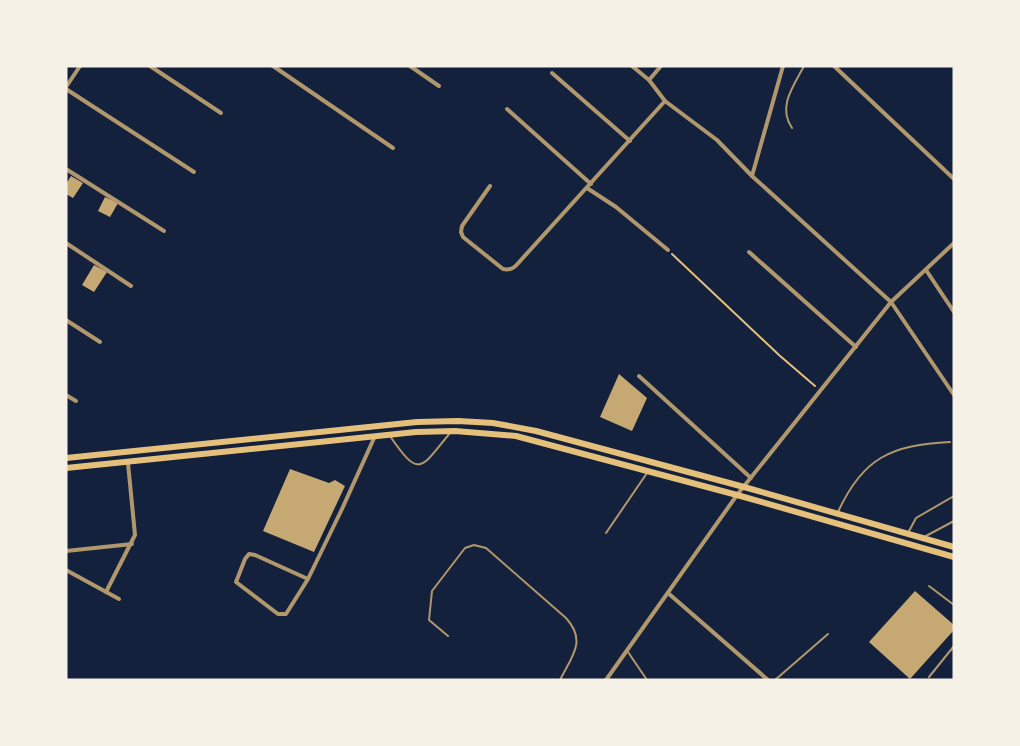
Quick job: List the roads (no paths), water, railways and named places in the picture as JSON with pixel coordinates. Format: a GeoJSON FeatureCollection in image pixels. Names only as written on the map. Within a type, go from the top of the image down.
{"type":"FeatureCollection","features":[{"type":"Feature","properties":{"kind":"highway"},"geometry":{"type":"LineString","coordinates":[[66,458],[417,422],[458,421],[493,423],[536,431],[744,487],[954,547]]}},
{"type":"Feature","properties":{"kind":"highway"},"geometry":{"type":"LineString","coordinates":[[66,468],[128,463],[388,434],[451,431],[516,436],[737,495],[954,557]]}},
{"type":"Feature","properties":{"kind":"street"},"geometry":{"type":"LineString","coordinates":[[80,66],[66,88],[194,172]]}},
{"type":"Feature","properties":{"kind":"street"},"geometry":{"type":"LineString","coordinates":[[150,66],[221,113]]}},
{"type":"Feature","properties":{"kind":"street"},"geometry":{"type":"LineString","coordinates":[[273,66],[393,148]]}},
{"type":"Feature","properties":{"kind":"street"},"geometry":{"type":"LineString","coordinates":[[410,66],[440,86]]}},
{"type":"Feature","properties":{"kind":"street"},"geometry":{"type":"LineString","coordinates":[[632,66],[649,80],[665,100],[716,140],[752,176],[891,302],[954,395]]}},
{"type":"Feature","properties":{"kind":"street"},"geometry":{"type":"LineString","coordinates":[[649,80],[661,66]]}},
{"type":"Feature","properties":{"kind":"street"},"geometry":{"type":"LineString","coordinates":[[752,176],[784,66]]}},
{"type":"Feature","properties":{"kind":"street"},"geometry":{"type":"LineString","coordinates":[[834,66],[954,179]]}},
{"type":"Feature","properties":{"kind":"street"},"geometry":{"type":"LineString","coordinates":[[552,73],[630,141]]}},
{"type":"Feature","properties":{"kind":"street"},"geometry":{"type":"LineString","coordinates":[[490,186],[462,226],[461,232],[463,237],[503,269],[508,270],[514,268],[665,100]]}},
{"type":"Feature","properties":{"kind":"street"},"geometry":{"type":"LineString","coordinates":[[507,110],[591,184]]}},
{"type":"Feature","properties":{"kind":"street"},"geometry":{"type":"LineString","coordinates":[[66,169],[164,231]]}},
{"type":"Feature","properties":{"kind":"street"},"geometry":{"type":"LineString","coordinates":[[587,188],[616,207],[668,250]]}},
{"type":"Feature","properties":{"kind":"street"},"geometry":{"type":"LineString","coordinates":[[606,680],[737,495],[891,302],[954,242]]}},
{"type":"Feature","properties":{"kind":"street"},"geometry":{"type":"LineString","coordinates":[[66,243],[131,286]]}},
{"type":"Feature","properties":{"kind":"street"},"geometry":{"type":"LineString","coordinates":[[749,252],[856,347]]}},
{"type":"Feature","properties":{"kind":"street"},"geometry":{"type":"LineString","coordinates":[[926,270],[954,312]]}},
{"type":"Feature","properties":{"kind":"street"},"geometry":{"type":"LineString","coordinates":[[66,320],[100,342]]}},
{"type":"Feature","properties":{"kind":"street"},"geometry":{"type":"LineString","coordinates":[[639,376],[751,478]]}},
{"type":"Feature","properties":{"kind":"street"},"geometry":{"type":"LineString","coordinates":[[66,395],[76,401]]}},
{"type":"Feature","properties":{"kind":"street"},"geometry":{"type":"LineString","coordinates":[[308,579],[249,554],[245,559],[236,582],[278,614],[286,614],[308,579],[375,436]]}},
{"type":"Feature","properties":{"kind":"street"},"geometry":{"type":"LineString","coordinates":[[106,592],[135,535],[128,463]]}},
{"type":"Feature","properties":{"kind":"street"},"geometry":{"type":"LineString","coordinates":[[66,551],[132,544]]}},
{"type":"Feature","properties":{"kind":"street"},"geometry":{"type":"LineString","coordinates":[[66,570],[119,599]]}},
{"type":"Feature","properties":{"kind":"street"},"geometry":{"type":"LineString","coordinates":[[668,593],[768,680]]}},
{"type":"Feature","properties":{"kind":"lane"},"geometry":{"type":"LineString","coordinates":[[792,128],[787,118],[787,99],[804,66]]}},
{"type":"Feature","properties":{"kind":"lane"},"geometry":{"type":"LineString","coordinates":[[388,434],[404,456],[412,464],[419,465],[425,462],[451,431]]}},
{"type":"Feature","properties":{"kind":"lane"},"geometry":{"type":"LineString","coordinates":[[837,514],[856,478],[881,457],[904,448],[926,443],[950,442]]}},
{"type":"Feature","properties":{"kind":"lane"},"geometry":{"type":"LineString","coordinates":[[606,533],[648,471]]}},
{"type":"Feature","properties":{"kind":"lane"},"geometry":{"type":"LineString","coordinates":[[907,534],[916,518],[954,496]]}},
{"type":"Feature","properties":{"kind":"lane"},"geometry":{"type":"LineString","coordinates":[[922,538],[954,521]]}},
{"type":"Feature","properties":{"kind":"lane"},"geometry":{"type":"LineString","coordinates":[[448,636],[429,620],[432,591],[465,548],[474,545],[486,548],[566,618],[575,630],[576,644],[574,652],[560,680]]}},
{"type":"Feature","properties":{"kind":"lane"},"geometry":{"type":"LineString","coordinates":[[929,586],[954,606]]}},
{"type":"Feature","properties":{"kind":"lane"},"geometry":{"type":"LineString","coordinates":[[775,680],[828,634]]}},
{"type":"Feature","properties":{"kind":"lane"},"geometry":{"type":"LineString","coordinates":[[929,677],[954,646]]}},
{"type":"Feature","properties":{"kind":"lane"},"geometry":{"type":"LineString","coordinates":[[627,650],[647,680]]}}]}
